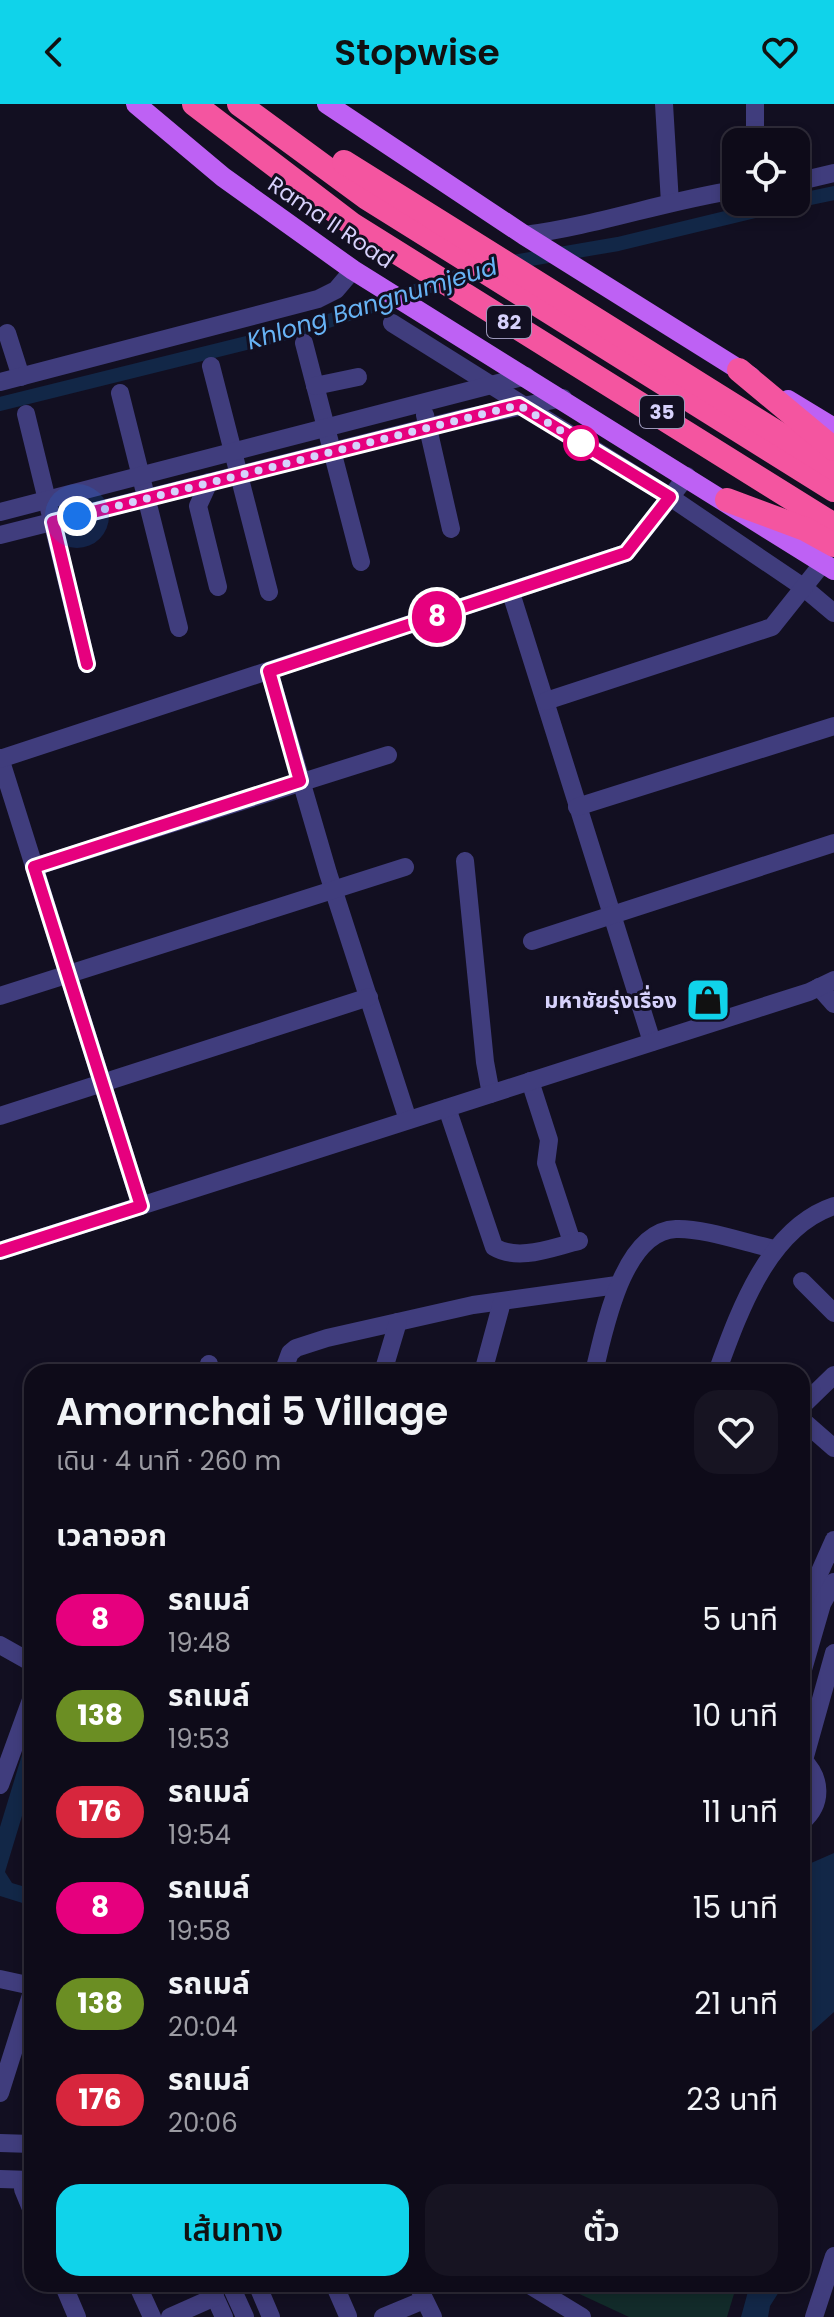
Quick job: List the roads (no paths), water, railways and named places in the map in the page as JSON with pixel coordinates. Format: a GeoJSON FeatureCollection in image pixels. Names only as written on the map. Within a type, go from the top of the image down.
{"type":"FeatureCollection","features":[{"type":"Feature","properties":{"kind":"highway","name":"Rama II Road"},"geometry":{"type":"LineString","coordinates":[[196,104],[338,210],[834,519]]}},
{"type":"Feature","properties":{"kind":"highway","name":"82"},"geometry":{"type":"LineString","coordinates":[[196,104],[353,225],[834,525]]}},
{"type":"Feature","properties":{"kind":"highway","name":"82"},"geometry":{"type":"LineString","coordinates":[[239,104],[390,213],[834,490]]}},
{"type":"Feature","properties":{"kind":"highway","name":"35"},"geometry":{"type":"LineString","coordinates":[[260,104],[322,148],[834,468]]}},
{"type":"Feature","properties":{"kind":"highway"},"geometry":{"type":"LineString","coordinates":[[739,370],[834,449]]}},
{"type":"Feature","properties":{"kind":"highway"},"geometry":{"type":"LineString","coordinates":[[727,500],[805,529],[830,560]]}},
{"type":"Feature","properties":{"kind":"main road","name":"Rama II Road"},"geometry":{"type":"LineString","coordinates":[[136,104],[269,212],[353,270],[727,500]]}},
{"type":"Feature","properties":{"kind":"main road"},"geometry":{"type":"LineString","coordinates":[[155,104],[269,212]]}},
{"type":"Feature","properties":{"kind":"main road"},"geometry":{"type":"LineString","coordinates":[[325,104],[530,238],[834,428]]}},
{"type":"Feature","properties":{"kind":"street"},"geometry":{"type":"LineString","coordinates":[[664,104],[670,203]]}},
{"type":"Feature","properties":{"kind":"street"},"geometry":{"type":"LineString","coordinates":[[755,104],[755,128]]}},
{"type":"Feature","properties":{"kind":"street"},"geometry":{"type":"LineString","coordinates":[[810,179],[834,173]]}},
{"type":"Feature","properties":{"kind":"street"},"geometry":{"type":"LineString","coordinates":[[530,238],[722,193]]}},
{"type":"Feature","properties":{"kind":"street"},"geometry":{"type":"LineString","coordinates":[[0,382],[318,299],[336,290],[353,270]]}},
{"type":"Feature","properties":{"kind":"street"},"geometry":{"type":"LineString","coordinates":[[392,323],[670,497],[803,587],[834,613]]}},
{"type":"Feature","properties":{"kind":"street"},"geometry":{"type":"LineString","coordinates":[[7,333],[21,377]]}},
{"type":"Feature","properties":{"kind":"street"},"geometry":{"type":"LineString","coordinates":[[304,343],[361,562]]}},
{"type":"Feature","properties":{"kind":"street"},"geometry":{"type":"LineString","coordinates":[[211,366],[269,592]]}},
{"type":"Feature","properties":{"kind":"street"},"geometry":{"type":"LineString","coordinates":[[0,512],[526,376]]}},
{"type":"Feature","properties":{"kind":"street"},"geometry":{"type":"LineString","coordinates":[[315,386],[358,377]]}},
{"type":"Feature","properties":{"kind":"street"},"geometry":{"type":"LineString","coordinates":[[457,392],[464,418]]}},
{"type":"Feature","properties":{"kind":"street"},"geometry":{"type":"LineString","coordinates":[[120,393],[179,628]]}},
{"type":"Feature","properties":{"kind":"street"},"geometry":{"type":"LineString","coordinates":[[0,535],[464,418],[563,398]]}},
{"type":"Feature","properties":{"kind":"street"},"geometry":{"type":"LineString","coordinates":[[421,401],[451,529]]}},
{"type":"Feature","properties":{"kind":"street"},"geometry":{"type":"LineString","coordinates":[[26,414],[87,664]]}},
{"type":"Feature","properties":{"kind":"street"},"geometry":{"type":"LineString","coordinates":[[141,1206],[0,759],[626,553],[687,476]]}},
{"type":"Feature","properties":{"kind":"street"},"geometry":{"type":"LineString","coordinates":[[209,482],[198,506],[218,587]]}},
{"type":"Feature","properties":{"kind":"street"},"geometry":{"type":"LineString","coordinates":[[546,701],[772,627],[780,621],[803,587],[830,560]]}},
{"type":"Feature","properties":{"kind":"street"},"geometry":{"type":"LineString","coordinates":[[511,593],[652,1042]]}},
{"type":"Feature","properties":{"kind":"street"},"geometry":{"type":"LineString","coordinates":[[269,671],[300,781],[408,1120]]}},
{"type":"Feature","properties":{"kind":"street"},"geometry":{"type":"LineString","coordinates":[[577,807],[834,726]]}},
{"type":"Feature","properties":{"kind":"street"},"geometry":{"type":"LineString","coordinates":[[34,867],[388,755]]}},
{"type":"Feature","properties":{"kind":"street"},"geometry":{"type":"LineString","coordinates":[[532,941],[834,843]]}},
{"type":"Feature","properties":{"kind":"street"},"geometry":{"type":"LineString","coordinates":[[465,861],[485,1062],[491,1094]]}},
{"type":"Feature","properties":{"kind":"street"},"geometry":{"type":"LineString","coordinates":[[0,996],[405,867]]}},
{"type":"Feature","properties":{"kind":"street"},"geometry":{"type":"LineString","coordinates":[[0,1251],[826,984],[834,1004]]}},
{"type":"Feature","properties":{"kind":"street"},"geometry":{"type":"LineString","coordinates":[[0,1116],[369,997]]}},
{"type":"Feature","properties":{"kind":"street"},"geometry":{"type":"LineString","coordinates":[[447,1108],[494,1247],[508,1253],[531,1252],[575,1242],[546,1163],[549,1140],[530,1081]]}},
{"type":"Feature","properties":{"kind":"street"},"geometry":{"type":"LineString","coordinates":[[720,1364],[731,1334],[774,1249],[807,1220],[834,1206]]}},
{"type":"Feature","properties":{"kind":"street"},"geometry":{"type":"LineString","coordinates":[[596,1364],[617,1285],[655,1236],[678,1229],[774,1249]]}},
{"type":"Feature","properties":{"kind":"street"},"geometry":{"type":"LineString","coordinates":[[802,1281],[834,1313]]}},
{"type":"Feature","properties":{"kind":"street"},"geometry":{"type":"LineString","coordinates":[[286,1364],[290,1353],[296,1348],[398,1322],[617,1285]]}},
{"type":"Feature","properties":{"kind":"street"},"geometry":{"type":"LineString","coordinates":[[485,1364],[502,1302]]}},
{"type":"Feature","properties":{"kind":"street"},"geometry":{"type":"LineString","coordinates":[[385,1364],[398,1322]]}},
{"type":"Feature","properties":{"kind":"street"},"geometry":{"type":"LineString","coordinates":[[810,1398],[834,1375]]}},
{"type":"Feature","properties":{"kind":"street"},"geometry":{"type":"LineString","coordinates":[[810,1427],[834,1448]]}},
{"type":"Feature","properties":{"kind":"street"},"geometry":{"type":"LineString","coordinates":[[810,1582],[834,1540]]}},
{"type":"Feature","properties":{"kind":"street"},"geometry":{"type":"LineString","coordinates":[[810,1645],[822,1604],[834,1582]]}},
{"type":"Feature","properties":{"kind":"street"},"geometry":{"type":"LineString","coordinates":[[0,1645],[24,1658]]}},
{"type":"Feature","properties":{"kind":"street"},"geometry":{"type":"LineString","coordinates":[[810,1736],[834,1653]]}},
{"type":"Feature","properties":{"kind":"street"},"geometry":{"type":"LineString","coordinates":[[0,1785],[24,1719]]}},
{"type":"Feature","properties":{"kind":"street"},"geometry":{"type":"LineString","coordinates":[[810,1772],[817,1783],[815,1807],[810,1813]]}},
{"type":"Feature","properties":{"kind":"street"},"geometry":{"type":"LineString","coordinates":[[815,1807],[834,1812]]}},
{"type":"Feature","properties":{"kind":"street"},"geometry":{"type":"LineString","coordinates":[[0,1979],[24,1986]]}},
{"type":"Feature","properties":{"kind":"street"},"geometry":{"type":"LineString","coordinates":[[0,2093],[24,2015]]}},
{"type":"Feature","properties":{"kind":"street"},"geometry":{"type":"LineString","coordinates":[[0,2143],[24,2144]]}},
{"type":"Feature","properties":{"kind":"street"},"geometry":{"type":"LineString","coordinates":[[0,2179],[24,2184]]}},
{"type":"Feature","properties":{"kind":"street"},"geometry":{"type":"LineString","coordinates":[[814,2317],[834,2256]]}},
{"type":"Feature","properties":{"kind":"street"},"geometry":{"type":"LineString","coordinates":[[66,2292],[77,2317]]}},
{"type":"Feature","properties":{"kind":"street"},"geometry":{"type":"LineString","coordinates":[[141,2292],[152,2317]]}},
{"type":"Feature","properties":{"kind":"street"},"geometry":{"type":"LineString","coordinates":[[170,2317],[210,2292]]}},
{"type":"Feature","properties":{"kind":"street"},"geometry":{"type":"LineString","coordinates":[[212,2292],[224,2317]]}},
{"type":"Feature","properties":{"kind":"street"},"geometry":{"type":"LineString","coordinates":[[234,2292],[245,2317]]}},
{"type":"Feature","properties":{"kind":"street"},"geometry":{"type":"LineString","coordinates":[[260,2292],[271,2317]]}},
{"type":"Feature","properties":{"kind":"street"},"geometry":{"type":"LineString","coordinates":[[338,2292],[352,2317]]}},
{"type":"Feature","properties":{"kind":"street"},"geometry":{"type":"LineString","coordinates":[[383,2317],[420,2292],[433,2317]]}},
{"type":"Feature","properties":{"kind":"street"},"geometry":{"type":"LineString","coordinates":[[541,2292],[582,2317]]}},
{"type":"Feature","properties":{"kind":"water"},"geometry":{"type":"Polygon","coordinates":[[[24,1748],[24,1809],[5,1872],[12,1883],[24,1887],[24,1904],[0,1896],[0,1827],[24,1748]]]}},
{"type":"Feature","properties":{"kind":"water"},"geometry":{"type":"Polygon","coordinates":[[[834,1853],[834,2012],[810,2034],[810,1864],[834,1853]]]}},
{"type":"Feature","properties":{"kind":"water"},"geometry":{"type":"Polygon","coordinates":[[[748,2292],[779,2292],[770,2306],[768,2317],[741,2317],[748,2292]]]}},
{"type":"Feature","properties":{"kind":"waterway","name":"Khlong Bangnumjeud"},"geometry":{"type":"LineString","coordinates":[[810,198],[834,193]]}},
{"type":"Feature","properties":{"kind":"waterway","name":"Khlong Bangnumjeud"},"geometry":{"type":"LineString","coordinates":[[507,263],[618,244],[734,216]]}},
{"type":"Feature","properties":{"kind":"waterway","name":"Khlong Bangnumjeud"},"geometry":{"type":"LineString","coordinates":[[0,404],[311,327],[482,268]]}},
{"type":"Feature","properties":{"kind":"place","name":"มหาชัยรุ่งเรื่อง"},"geometry":{"type":"Point","coordinates":[708,1000]}}]}
